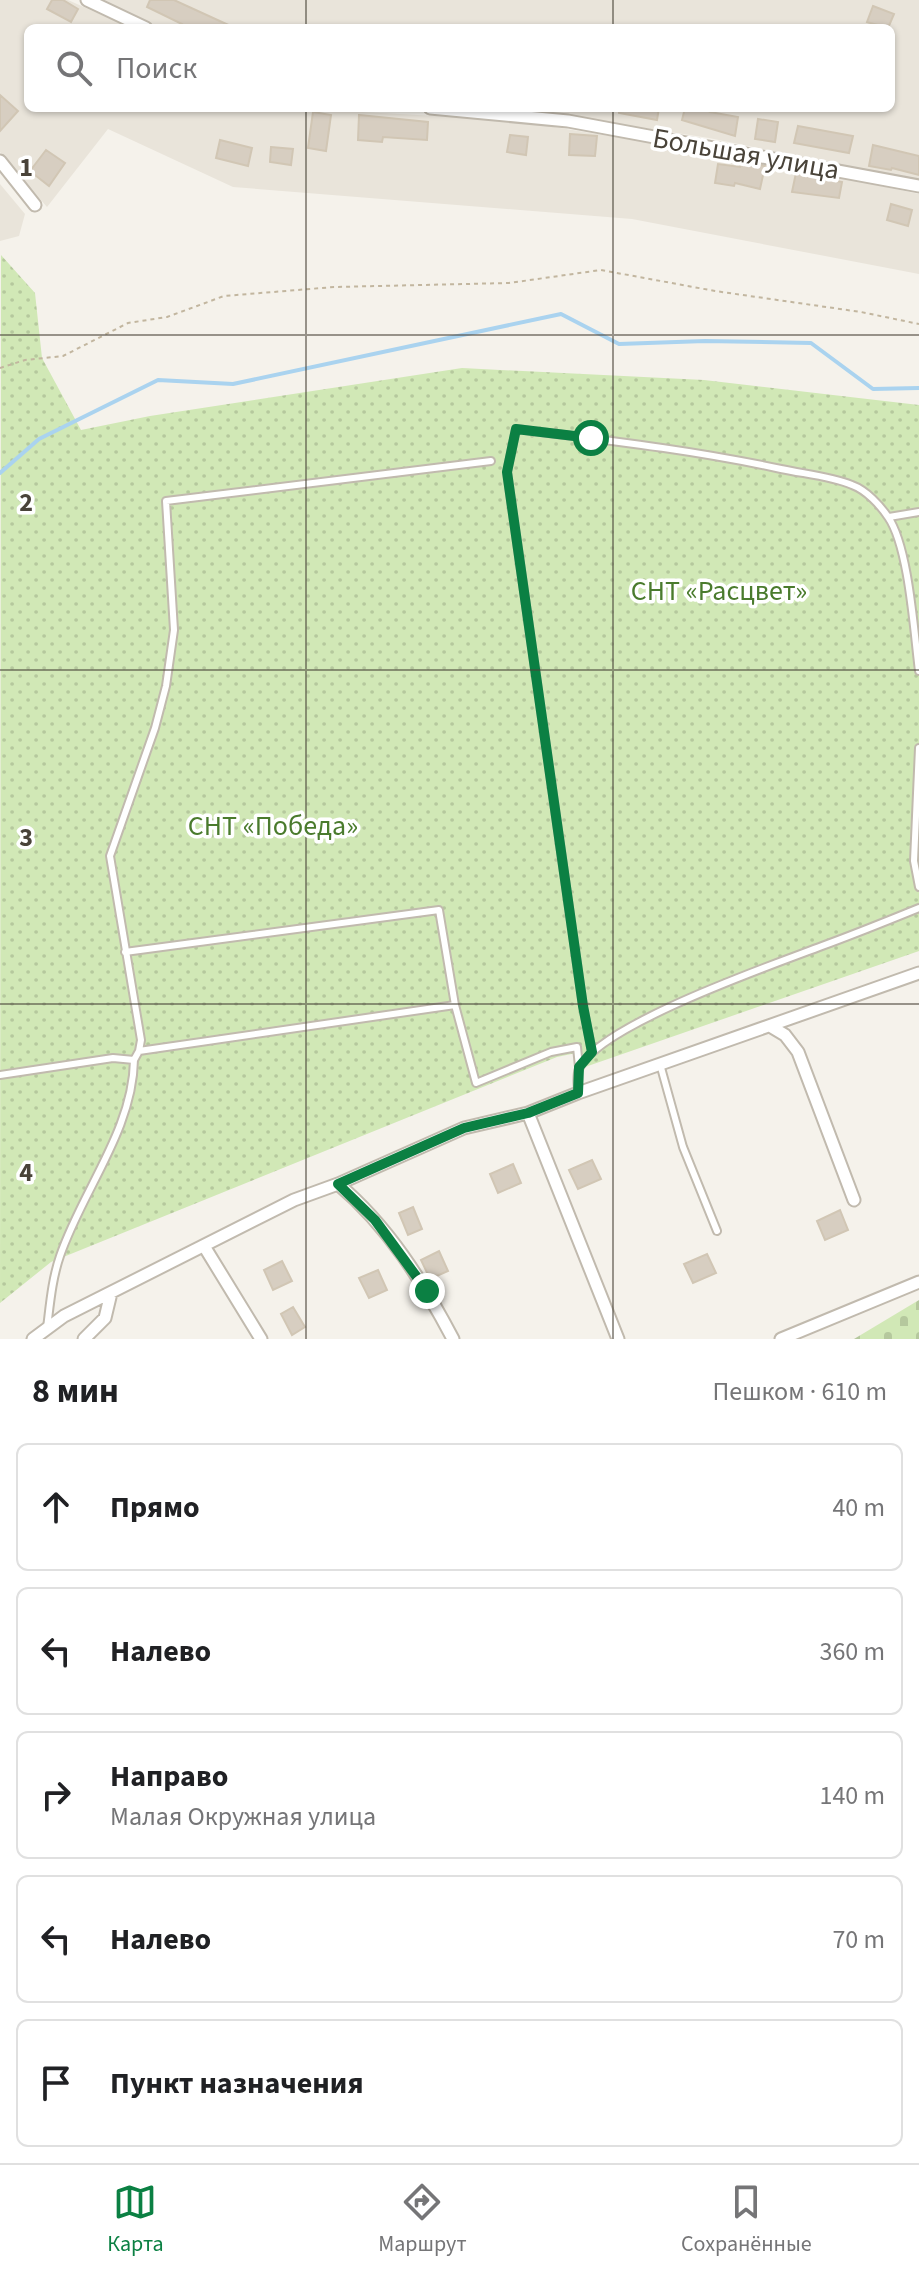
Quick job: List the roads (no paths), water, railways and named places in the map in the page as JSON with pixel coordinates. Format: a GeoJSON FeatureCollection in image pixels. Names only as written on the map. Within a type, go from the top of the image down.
{"type":"FeatureCollection","features":[{"type":"Feature","properties":{"kind":"street"},"geometry":{"type":"LineString","coordinates":[[87,0],[138,24]]}},
{"type":"Feature","properties":{"kind":"street","name":"Большая улица"},"geometry":{"type":"LineString","coordinates":[[472,112],[568,121],[919,186]]}},
{"type":"Feature","properties":{"kind":"street"},"geometry":{"type":"LineString","coordinates":[[0,161],[35,205]]}},
{"type":"Feature","properties":{"kind":"street"},"geometry":{"type":"LineString","coordinates":[[33,1339],[64,1316],[294,1200],[338,1184],[464,1128],[528,1113],[919,973]]}},
{"type":"Feature","properties":{"kind":"street"},"geometry":{"type":"LineString","coordinates":[[770,1026],[785,1035],[798,1052],[854,1200]]}},
{"type":"Feature","properties":{"kind":"street"},"geometry":{"type":"LineString","coordinates":[[528,1113],[618,1339]]}},
{"type":"Feature","properties":{"kind":"street"},"geometry":{"type":"LineString","coordinates":[[338,1184],[375,1220],[427,1291],[453,1339]]}},
{"type":"Feature","properties":{"kind":"street"},"geometry":{"type":"LineString","coordinates":[[204,1246],[261,1339]]}},
{"type":"Feature","properties":{"kind":"street"},"geometry":{"type":"LineString","coordinates":[[781,1339],[919,1282]]}},
{"type":"Feature","properties":{"kind":"street"},"geometry":{"type":"LineString","coordinates":[[84,1339],[105,1318],[111,1293]]}},
{"type":"Feature","properties":{"kind":"lane"},"geometry":{"type":"LineString","coordinates":[[592,1052],[507,472],[516,429],[681,451],[850,484],[864,491],[889,517],[905,569],[919,671]]}},
{"type":"Feature","properties":{"kind":"lane"},"geometry":{"type":"LineString","coordinates":[[47,1328],[54,1278],[61,1254],[116,1133],[141,1040],[110,856],[155,728],[166,686],[174,630],[166,501],[491,461]]}},
{"type":"Feature","properties":{"kind":"lane"},"geometry":{"type":"LineString","coordinates":[[889,517],[919,512]]}},
{"type":"Feature","properties":{"kind":"lane"},"geometry":{"type":"LineString","coordinates":[[919,748],[914,861],[919,887]]}},
{"type":"Feature","properties":{"kind":"lane"},"geometry":{"type":"LineString","coordinates":[[579,1067],[592,1052],[627,1029],[672,1006],[752,971],[919,908]]}},
{"type":"Feature","properties":{"kind":"lane"},"geometry":{"type":"LineString","coordinates":[[125,952],[439,910],[455,1005],[476,1083],[551,1052],[577,1047],[578,1093]]}},
{"type":"Feature","properties":{"kind":"lane"},"geometry":{"type":"LineString","coordinates":[[139,1051],[455,1005]]}},
{"type":"Feature","properties":{"kind":"lane"},"geometry":{"type":"LineString","coordinates":[[0,1075],[113,1058],[134,1060]]}},
{"type":"Feature","properties":{"kind":"lane"},"geometry":{"type":"LineString","coordinates":[[660,1064],[683,1147],[717,1231]]}},
{"type":"Feature","properties":{"kind":"waterway"},"geometry":{"type":"LineString","coordinates":[[0,473],[39,439],[158,380],[233,384],[561,314],[619,344],[705,341],[811,343],[873,389],[919,388]]}},
{"type":"Feature","properties":{"kind":"park label","name":"СНТ «Расцвет»"},"geometry":{"type":"Point","coordinates":[719,591]}},
{"type":"Feature","properties":{"kind":"park label","name":"СНТ «Победа»"},"geometry":{"type":"Point","coordinates":[273,826]}}]}
